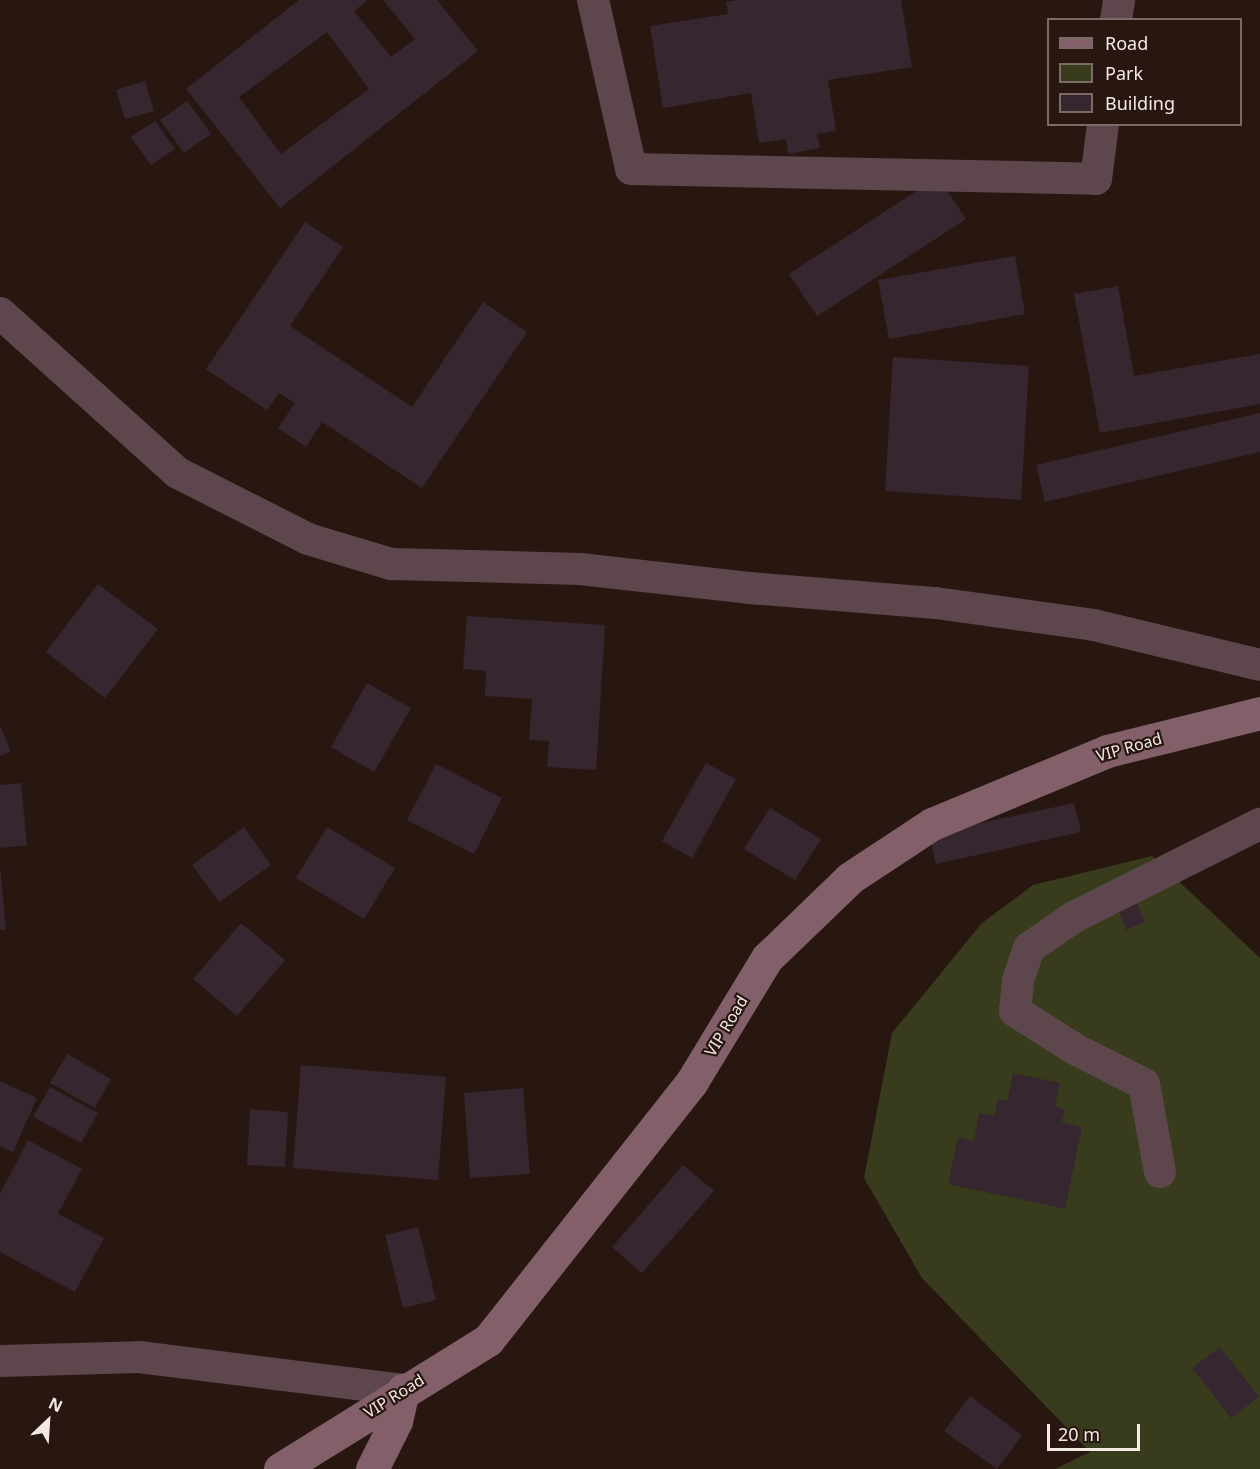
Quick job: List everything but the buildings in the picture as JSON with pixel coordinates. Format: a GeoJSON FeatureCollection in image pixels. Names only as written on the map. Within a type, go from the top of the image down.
{"type":"FeatureCollection","features":[{"type":"Feature","properties":{"kind":"main road","name":"VIP Road"},"geometry":{"type":"LineString","coordinates":[[280,1469],[403,1390],[488,1340],[691,1083],[767,958],[850,878],[932,824],[1107,751],[1260,713]]}},
{"type":"Feature","properties":{"kind":"main road"},"geometry":{"type":"LineString","coordinates":[[372,1469],[396,1421],[403,1390]]}},
{"type":"Feature","properties":{"kind":"street"},"geometry":{"type":"LineString","coordinates":[[593,0],[631,169],[1096,179],[1103,126]]}},
{"type":"Feature","properties":{"kind":"street"},"geometry":{"type":"LineString","coordinates":[[1116,18],[1119,0]]}},
{"type":"Feature","properties":{"kind":"street"},"geometry":{"type":"LineString","coordinates":[[0,313],[178,473],[308,539],[392,564],[580,569],[749,588],[936,603],[1094,625],[1260,665]]}},
{"type":"Feature","properties":{"kind":"street"},"geometry":{"type":"LineString","coordinates":[[1160,1172],[1144,1084],[1075,1049],[1015,1011],[1018,980],[1029,948],[1074,917],[1260,824]]}},
{"type":"Feature","properties":{"kind":"street"},"geometry":{"type":"LineString","coordinates":[[0,1361],[139,1358],[403,1390]]}},
{"type":"Feature","properties":{"kind":"green space"},"geometry":{"type":"Polygon","coordinates":[[[1152,856],[1260,958],[1260,1469],[1055,1469],[1090,1452],[922,1278],[864,1178],[892,1033],[982,923],[1033,885],[1152,856]]]}}]}
